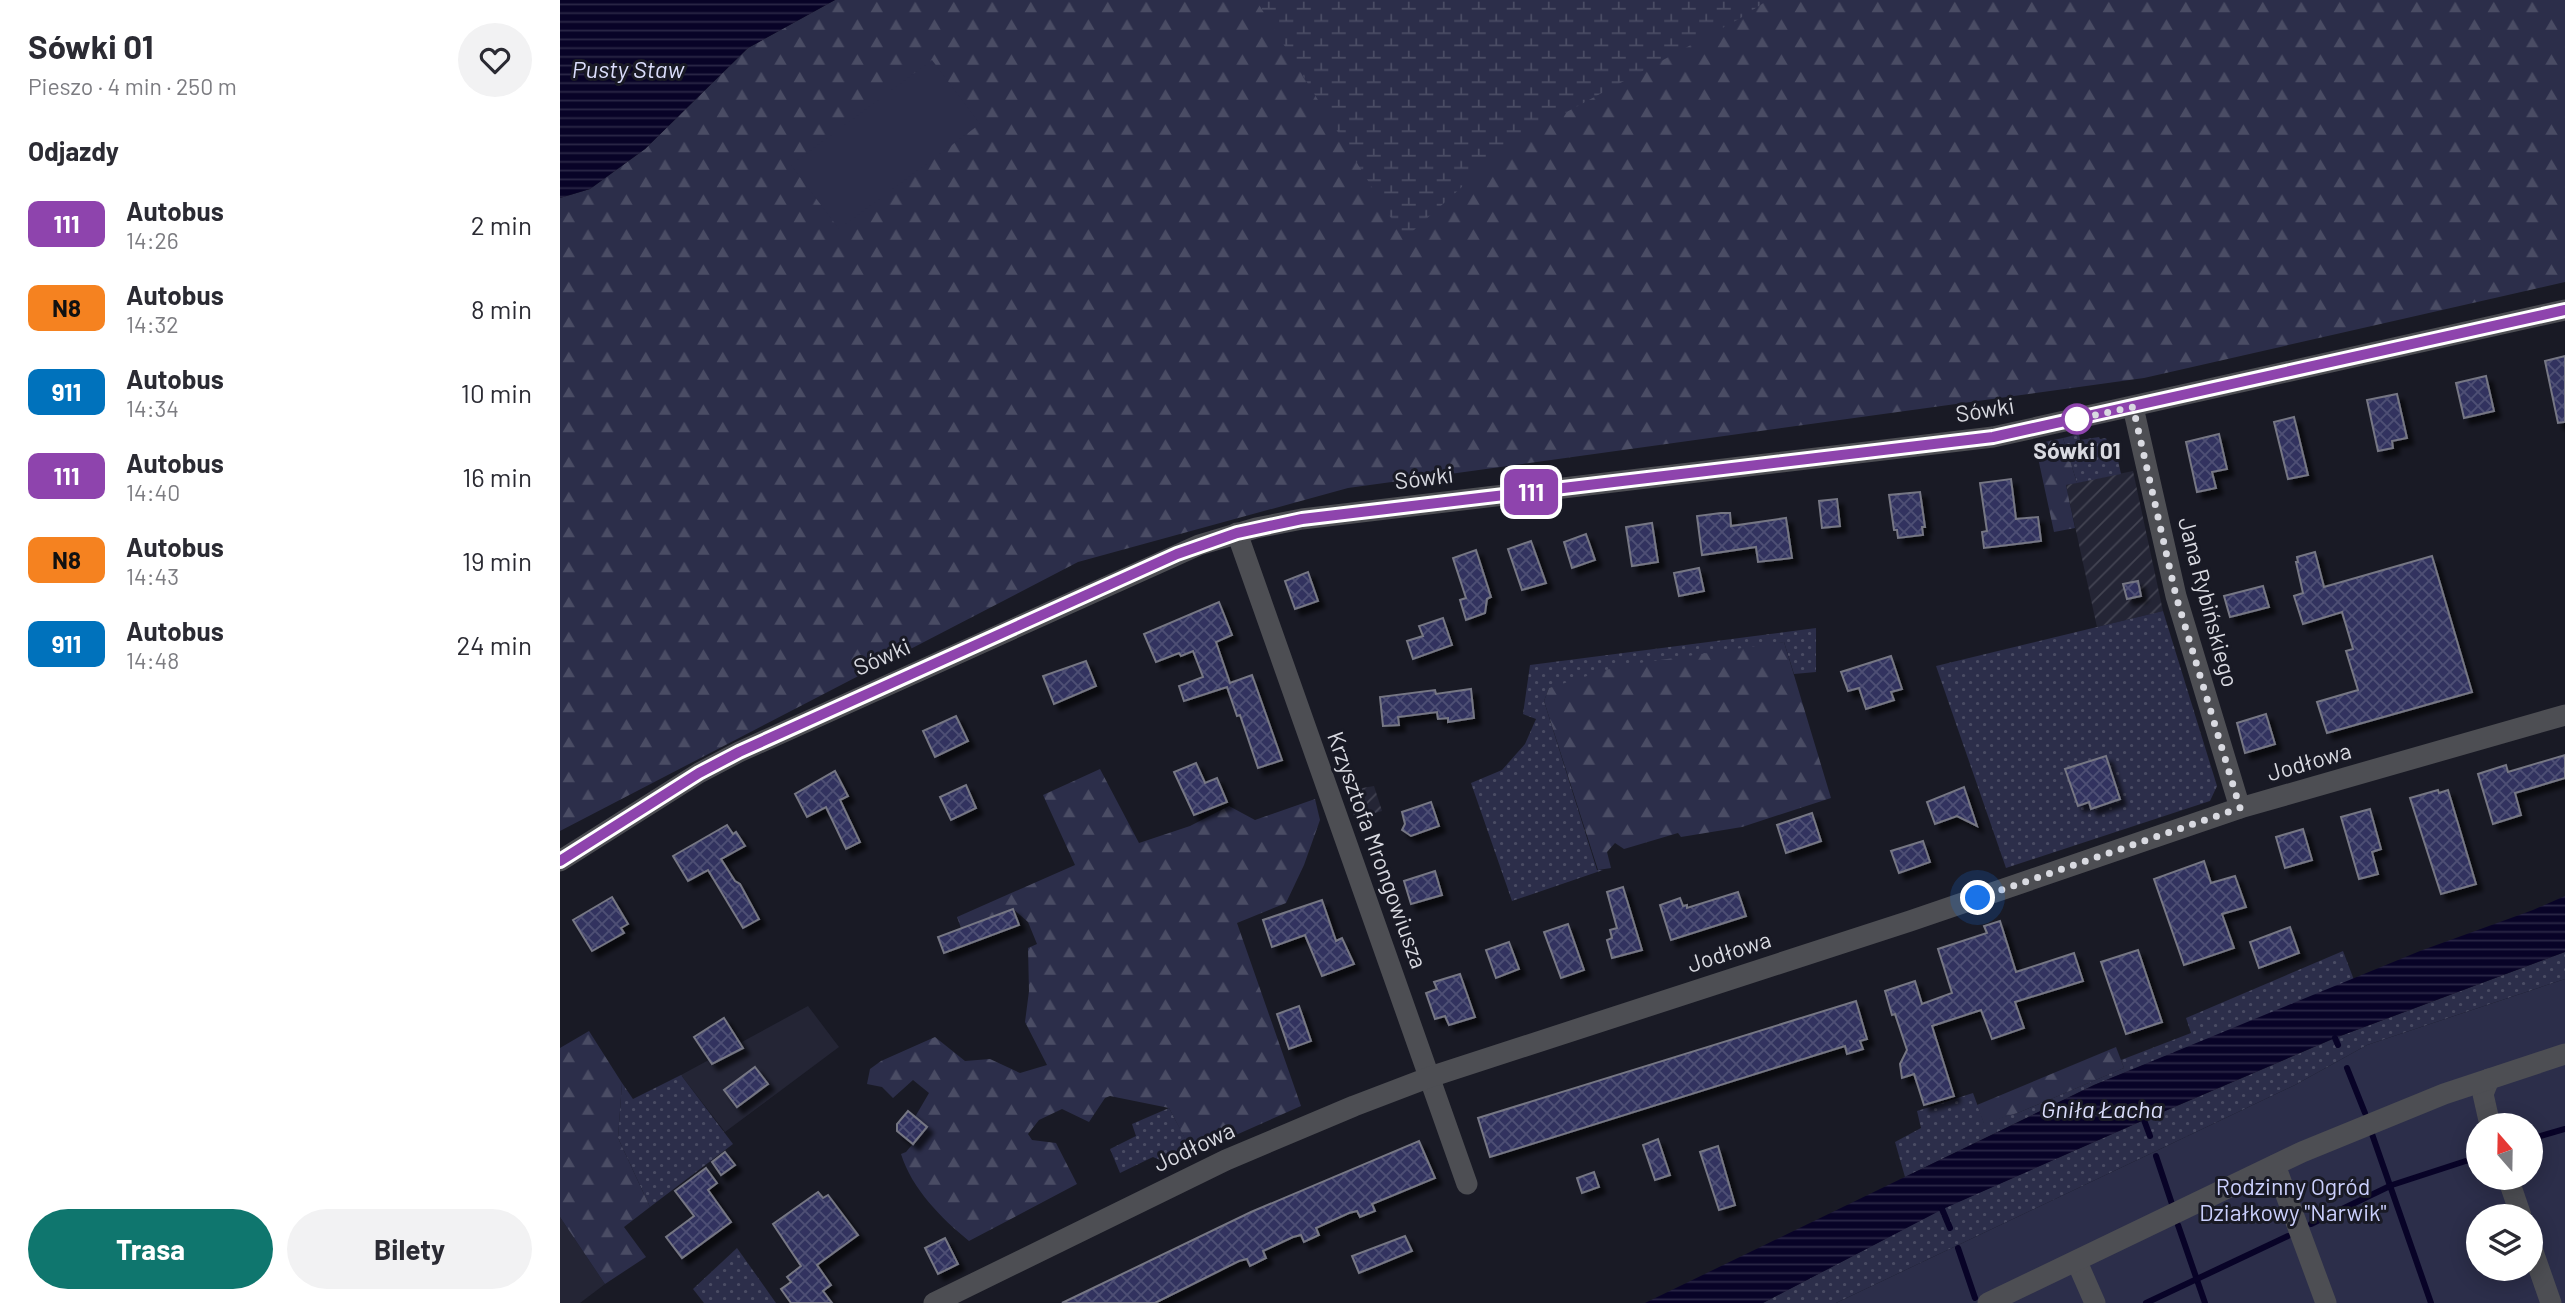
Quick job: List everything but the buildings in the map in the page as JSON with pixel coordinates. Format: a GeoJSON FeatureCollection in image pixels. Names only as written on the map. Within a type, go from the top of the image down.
{"type":"FeatureCollection","features":[{"type":"Feature","properties":{"kind":"street","name":"Sówki"},"geometry":{"type":"LineString","coordinates":[[560,861],[699,773],[739,752],[1122,578],[1199,545],[1237,533],[1302,519],[1993,437],[2565,310]]}},
{"type":"Feature","properties":{"kind":"street","name":"Jana Rybińskiego"},"geometry":{"type":"LineString","coordinates":[[2133,407],[2176,596],[2240,808]]}},
{"type":"Feature","properties":{"kind":"street","name":"Krzysztofa Mrongowiusza"},"geometry":{"type":"LineString","coordinates":[[1237,533],[1467,1184]]}},
{"type":"Feature","properties":{"kind":"street","name":"Jodłowa"},"geometry":{"type":"LineString","coordinates":[[934,1303],[1226,1160],[1430,1077],[1910,921],[2240,808],[2565,715]]}},
{"type":"Feature","properties":{"kind":"street"},"geometry":{"type":"LineString","coordinates":[[1987,1303],[2275,1165],[2444,1094],[2565,1054]]}},
{"type":"Feature","properties":{"kind":"street"},"geometry":{"type":"LineString","coordinates":[[2487,1113],[2483,1094],[2489,1079]]}},
{"type":"Feature","properties":{"kind":"street"},"geometry":{"type":"LineString","coordinates":[[2275,1165],[2326,1303]]}},
{"type":"Feature","properties":{"kind":"street"},"geometry":{"type":"LineString","coordinates":[[2077,1262],[2095,1303]]}},
{"type":"Feature","properties":{"kind":"street"},"geometry":{"type":"LineString","coordinates":[[2543,1280],[2551,1303]]}},
{"type":"Feature","properties":{"kind":"shaded area"},"geometry":{"type":"Polygon","coordinates":[[[2133,471],[2163,611],[2097,627],[2066,485],[2133,471]]]}},
{"type":"Feature","properties":{"kind":"shaded area"},"geometry":{"type":"Polygon","coordinates":[[[1374,786],[1382,811],[1355,819],[1345,791],[1374,786]]]}},
{"type":"Feature","properties":{"kind":"shaded area"},"geometry":{"type":"Polygon","coordinates":[[[808,1006],[839,1047],[725,1132],[681,1075],[808,1006]]]}},
{"type":"Feature","properties":{"kind":"shaded area"},"geometry":{"type":"Polygon","coordinates":[[[560,1217],[605,1284],[580,1303],[560,1303],[560,1217]]]}},
{"type":"Feature","properties":{"kind":"green space"},"geometry":{"type":"Polygon","coordinates":[[[835,0],[2565,0],[2565,282],[2144,378],[1348,488],[1078,562],[560,831],[560,198],[590,189],[645,149],[748,48],[835,0]]]}},
{"type":"Feature","properties":{"kind":"green space"},"geometry":{"type":"Polygon","coordinates":[[[1256,0],[1768,0],[1739,19],[1513,141],[1404,239],[1256,0]]]}},
{"type":"Feature","properties":{"kind":"green space"},"geometry":{"type":"Polygon","coordinates":[[[932,60],[980,124],[839,229],[791,165],[932,60]]]}},
{"type":"Feature","properties":{"kind":"green space"},"geometry":{"type":"Polygon","coordinates":[[[2079,434],[2080,440],[2106,438],[2113,460],[2118,460],[2121,474],[2077,483],[2063,438],[2079,434]]]}},
{"type":"Feature","properties":{"kind":"green space"},"geometry":{"type":"Polygon","coordinates":[[[2063,438],[2077,483],[2066,485],[2075,528],[2054,532],[2035,444],[2063,438]]]}},
{"type":"Feature","properties":{"kind":"green space"},"geometry":{"type":"Polygon","coordinates":[[[2163,611],[2217,786],[2210,801],[2006,868],[1936,666],[2163,611]]]}},
{"type":"Feature","properties":{"kind":"green space"},"geometry":{"type":"Polygon","coordinates":[[[1816,628],[1816,672],[1794,674],[1784,642],[1549,688],[1544,701],[1597,870],[1603,870],[1512,901],[1471,783],[1502,770],[1525,744],[1536,719],[1523,714],[1530,665],[1816,628]]]}},
{"type":"Feature","properties":{"kind":"green space"},"geometry":{"type":"Polygon","coordinates":[[[1784,642],[1831,798],[1742,827],[1681,837],[1678,833],[1624,849],[1615,843],[1607,852],[1611,868],[1598,870],[1544,701],[1549,688],[1619,666],[1784,642]]]}},
{"type":"Feature","properties":{"kind":"green space"},"geometry":{"type":"Polygon","coordinates":[[[1100,769],[1139,843],[1190,826],[1229,806],[1255,820],[1315,799],[1320,820],[1304,865],[1286,903],[1237,923],[1301,1106],[1193,1154],[1169,1108],[1110,1096],[1105,1098],[1089,1122],[1062,1109],[1039,1120],[1028,1134],[1032,1140],[1056,1143],[1077,1184],[969,1241],[948,1223],[920,1191],[901,1154],[906,1152],[927,1127],[915,1117],[929,1093],[913,1080],[893,1098],[882,1087],[867,1084],[870,1069],[881,1061],[935,1037],[965,1061],[990,1059],[1020,1073],[1047,1065],[1025,1022],[1029,991],[1028,948],[1037,944],[1028,922],[1013,909],[961,928],[957,917],[1075,865],[1043,795],[1100,769]]]}},
{"type":"Feature","properties":{"kind":"green space"},"geometry":{"type":"Polygon","coordinates":[[[2343,951],[2354,980],[2094,1085],[1905,1177],[1895,1142],[1921,1128],[1917,1111],[1973,1093],[1984,1123],[2020,1112],[2124,1068],[2121,1060],[2191,1033],[2186,1018],[2343,951]]]}},
{"type":"Feature","properties":{"kind":"green space"},"geometry":{"type":"Polygon","coordinates":[[[2565,952],[2565,979],[2367,1045],[2295,1085],[1836,1303],[1763,1303],[1942,1209],[2144,1120],[2335,1038],[2565,952]]]}},
{"type":"Feature","properties":{"kind":"green space","name":"Rodzinny Ogród Działkowy \"Narwik\""},"geometry":{"type":"Polygon","coordinates":[[[2565,979],[2565,1303],[1836,1303],[2295,1085],[2367,1045],[2565,979]]]}},
{"type":"Feature","properties":{"kind":"green space"},"geometry":{"type":"Polygon","coordinates":[[[589,1031],[622,1083],[618,1138],[650,1207],[624,1227],[646,1257],[605,1284],[560,1217],[560,1048],[589,1031]]]}},
{"type":"Feature","properties":{"kind":"green space"},"geometry":{"type":"Polygon","coordinates":[[[2116,1047],[2124,1068],[2020,1112],[1984,1124],[1977,1105],[2116,1047]]]}},
{"type":"Feature","properties":{"kind":"green space"},"geometry":{"type":"Polygon","coordinates":[[[681,1075],[733,1144],[650,1207],[618,1138],[622,1083],[633,1099],[681,1075]]]}},
{"type":"Feature","properties":{"kind":"green space"},"geometry":{"type":"Polygon","coordinates":[[[1169,1108],[1192,1151],[1167,1163],[1153,1157],[1120,1173],[1110,1149],[1136,1136],[1132,1124],[1169,1108]]]}},
{"type":"Feature","properties":{"kind":"green space"},"geometry":{"type":"Polygon","coordinates":[[[737,1248],[776,1303],[704,1303],[693,1289],[737,1248]]]}},
{"type":"Feature","properties":{"kind":"water","name":"Pusty Staw"},"geometry":{"type":"Polygon","coordinates":[[[560,0],[835,0],[748,48],[645,149],[590,189],[560,198],[560,0]]]}},
{"type":"Feature","properties":{"kind":"water","name":"Gniła Łacha"},"geometry":{"type":"Polygon","coordinates":[[[2565,896],[2565,952],[2335,1038],[2144,1120],[1943,1209],[1763,1303],[1645,1303],[2094,1085],[2420,951],[2565,896]]]}},
{"type":"Feature","properties":{"kind":"waterway"},"geometry":{"type":"LineString","coordinates":[[2335,1038],[2338,1045]]}},
{"type":"Feature","properties":{"kind":"waterway"},"geometry":{"type":"LineString","coordinates":[[2347,1068],[2365,1113]]}},
{"type":"Feature","properties":{"kind":"waterway"},"geometry":{"type":"LineString","coordinates":[[2144,1120],[2150,1136]]}},
{"type":"Feature","properties":{"kind":"waterway"},"geometry":{"type":"LineString","coordinates":[[2543,1135],[2565,1129]]}},
{"type":"Feature","properties":{"kind":"waterway"},"geometry":{"type":"LineString","coordinates":[[2372,1134],[2431,1303]]}},
{"type":"Feature","properties":{"kind":"waterway"},"geometry":{"type":"LineString","coordinates":[[2156,1156],[2172,1204]]}},
{"type":"Feature","properties":{"kind":"waterway"},"geometry":{"type":"LineString","coordinates":[[2311,1224],[2392,1185],[2466,1161]]}},
{"type":"Feature","properties":{"kind":"waterway"},"geometry":{"type":"LineString","coordinates":[[1942,1209],[1950,1228]]}},
{"type":"Feature","properties":{"kind":"waterway"},"geometry":{"type":"LineString","coordinates":[[2178,1225],[2205,1303]]}},
{"type":"Feature","properties":{"kind":"waterway"},"geometry":{"type":"LineString","coordinates":[[2146,1303],[2288,1236]]}},
{"type":"Feature","properties":{"kind":"waterway"},"geometry":{"type":"LineString","coordinates":[[1958,1248],[1975,1298]]}},
{"type":"Feature","properties":{"kind":"bus line","name":"111"},"geometry":{"type":"LineString","coordinates":[[560,861],[699,773],[739,752],[1177,554],[1237,533],[1302,519],[1993,437],[2565,310]]}},
{"type":"Feature","properties":{"kind":"place","name":"Sówki 01"},"geometry":{"type":"Point","coordinates":[2077,419]}},
{"type":"Feature","properties":{"kind":"route"},"geometry":{"type":"LineString","coordinates":[[1978,898],[2240,808],[2176,596],[2133,407],[2077,419]]}}]}
